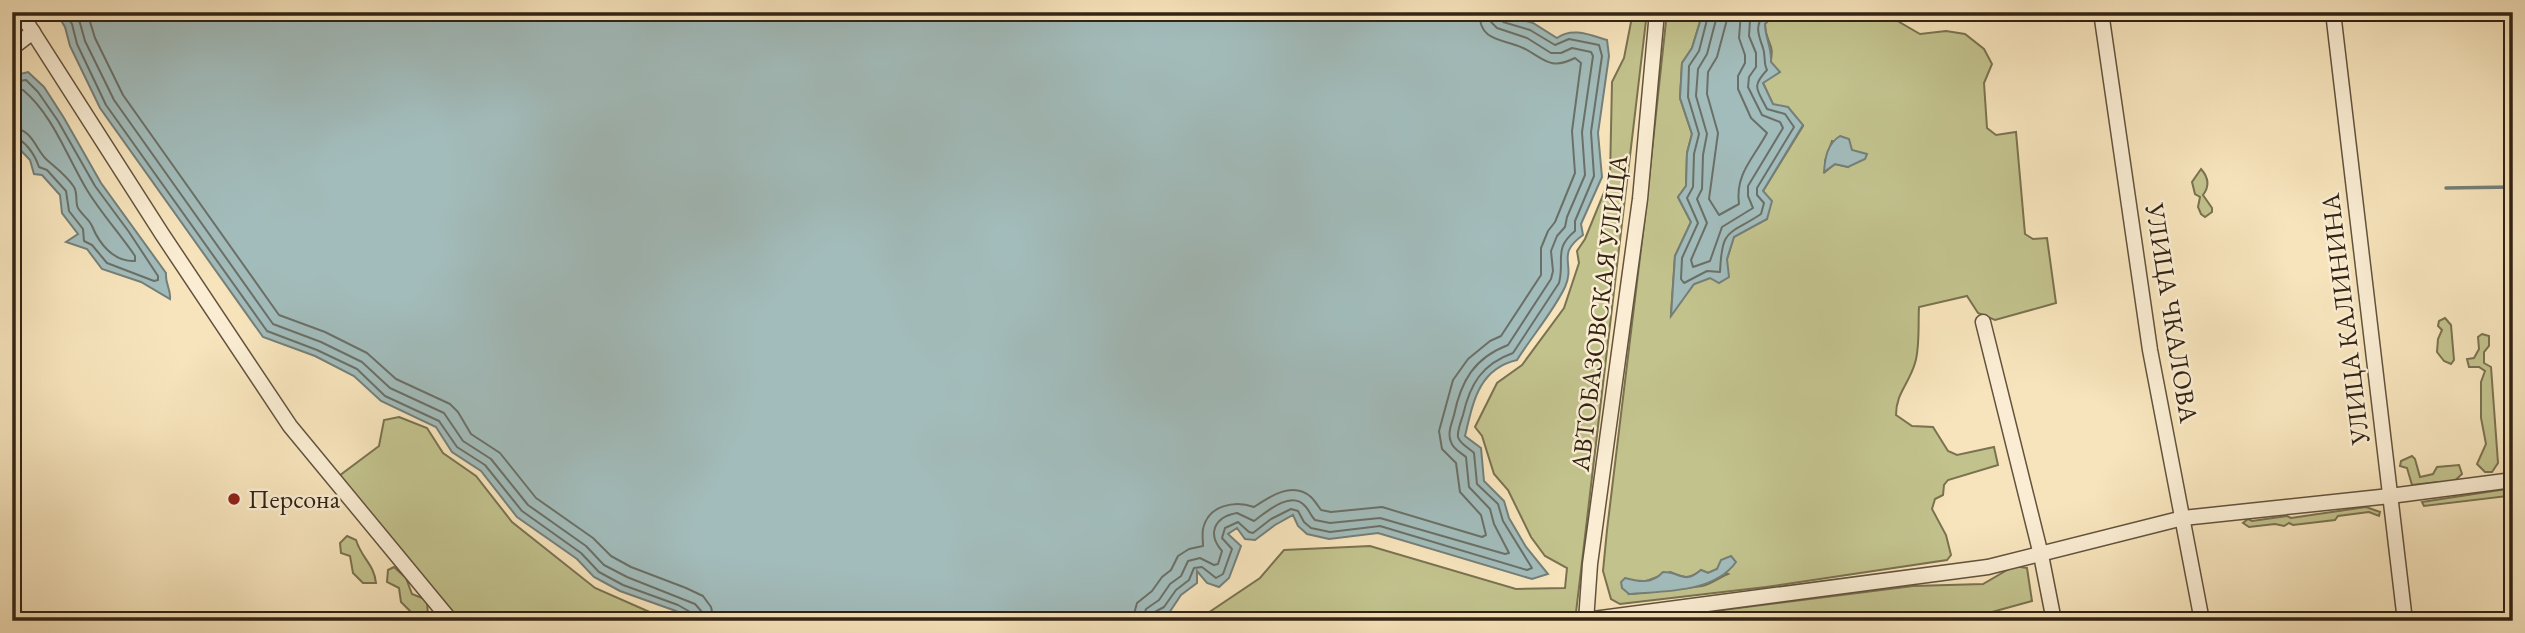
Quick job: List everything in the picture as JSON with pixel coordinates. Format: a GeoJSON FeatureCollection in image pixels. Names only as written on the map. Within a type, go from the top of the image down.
{"type":"FeatureCollection","features":[{"type":"Feature","properties":{"kind":"street"},"geometry":{"type":"LineString","coordinates":[[20,12],[162,234],[290,426],[451,621]]}},
{"type":"Feature","properties":{"kind":"street","name":"АВТОБАЗОВСКАЯ УЛИЦА"},"geometry":{"type":"LineString","coordinates":[[1586,620],[1590,564],[1640,199],[1657,12]]}},
{"type":"Feature","properties":{"kind":"street","name":"УЛИЦА ЧКАЛОВА"},"geometry":{"type":"LineString","coordinates":[[2101,12],[2150,350],[2202,621]]}},
{"type":"Feature","properties":{"kind":"street","name":"УЛИЦА КАЛИНИНА"},"geometry":{"type":"LineString","coordinates":[[2333,12],[2405,621]]}},
{"type":"Feature","properties":{"kind":"street"},"geometry":{"type":"LineString","coordinates":[[12,48],[33,32]]}},
{"type":"Feature","properties":{"kind":"street"},"geometry":{"type":"LineString","coordinates":[[1983,322],[2041,555],[2054,621]]}},
{"type":"Feature","properties":{"kind":"street"},"geometry":{"type":"LineString","coordinates":[[1586,620],[1989,567],[2183,518],[2513,480]]}},
{"type":"Feature","properties":{"kind":"green space"},"geometry":{"type":"Polygon","coordinates":[[[1629,12],[1647,12],[1575,621],[1196,621],[1260,578],[1284,550],[1370,546],[1516,589],[1565,588],[1567,568],[1545,556],[1531,537],[1508,490],[1494,474],[1482,436],[1475,427],[1497,383],[1522,365],[1564,308],[1579,263],[1577,251],[1585,239],[1610,178],[1612,82],[1624,58],[1632,17],[1629,12]]]}},
{"type":"Feature","properties":{"kind":"green space"},"geometry":{"type":"Polygon","coordinates":[[[1667,12],[1703,12],[1692,48],[1682,63],[1680,98],[1692,134],[1687,153],[1686,186],[1678,197],[1691,222],[1675,256],[1671,314],[1694,284],[1710,278],[1727,259],[1734,236],[1767,219],[1763,191],[1803,126],[1773,105],[1763,83],[1772,56],[1765,24],[1776,12],[1882,12],[1920,34],[1946,31],[1965,34],[1984,49],[1992,64],[1984,83],[1987,128],[1996,135],[2016,132],[2025,234],[2033,239],[2047,238],[2056,303],[1995,320],[1978,313],[1967,296],[1919,307],[1917,357],[1900,394],[1896,415],[1912,426],[1933,427],[1948,451],[1957,455],[1994,447],[1998,465],[1948,480],[1944,485],[1943,495],[1935,499],[1932,509],[1946,535],[1951,555],[1947,560],[1766,587],[1620,604],[1611,599],[1603,571],[1667,12]],[[1832,141],[1825,161],[1825,172],[1835,164],[1848,167],[1852,150],[1832,141]],[[1717,569],[1708,573],[1701,570],[1686,577],[1670,572],[1644,582],[1635,581],[1629,594],[1705,585],[1728,574],[1717,569]]]}},
{"type":"Feature","properties":{"kind":"green space"},"geometry":{"type":"Polygon","coordinates":[[[2201,169],[2208,182],[2203,195],[2212,208],[2212,212],[2205,217],[2198,207],[2200,197],[2195,194],[2192,182],[2201,169]]]}},
{"type":"Feature","properties":{"kind":"green space"},"geometry":{"type":"Polygon","coordinates":[[[2445,318],[2451,325],[2454,360],[2451,364],[2444,361],[2437,352],[2442,330],[2438,326],[2439,321],[2445,318]]]}},
{"type":"Feature","properties":{"kind":"green space"},"geometry":{"type":"Polygon","coordinates":[[[2482,334],[2489,336],[2484,363],[2491,367],[2498,463],[2492,472],[2485,472],[2477,464],[2486,444],[2481,418],[2481,382],[2485,371],[2479,367],[2469,367],[2467,359],[2474,358],[2479,349],[2478,337],[2482,334]]]}},
{"type":"Feature","properties":{"kind":"green space"},"geometry":{"type":"Polygon","coordinates":[[[399,417],[427,428],[443,453],[476,476],[512,522],[595,588],[670,621],[459,621],[339,476],[379,446],[384,420],[399,417]]]}},
{"type":"Feature","properties":{"kind":"green space"},"geometry":{"type":"Polygon","coordinates":[[[2412,456],[2420,477],[2433,474],[2437,467],[2459,465],[2462,474],[2449,486],[2438,482],[2412,485],[2407,468],[2400,466],[2401,461],[2412,456]]]}},
{"type":"Feature","properties":{"kind":"green space"},"geometry":{"type":"Polygon","coordinates":[[[2513,488],[2513,501],[2509,502],[2507,496],[2424,506],[2422,502],[2513,488]]]}},
{"type":"Feature","properties":{"kind":"green space"},"geometry":{"type":"Polygon","coordinates":[[[2366,507],[2380,512],[2379,516],[2369,512],[2338,516],[2335,520],[2293,525],[2289,523],[2284,526],[2275,524],[2249,527],[2243,523],[2248,519],[2291,518],[2366,507]]]}},
{"type":"Feature","properties":{"kind":"green space"},"geometry":{"type":"Polygon","coordinates":[[[347,536],[356,540],[373,571],[376,583],[363,583],[353,573],[350,556],[341,553],[340,543],[347,536]]]}},
{"type":"Feature","properties":{"kind":"green space"},"geometry":{"type":"Polygon","coordinates":[[[2014,566],[2027,568],[2032,601],[1970,618],[1969,621],[1635,621],[1913,586],[1983,584],[2014,566]]]}},
{"type":"Feature","properties":{"kind":"green space"},"geometry":{"type":"Polygon","coordinates":[[[394,567],[406,578],[412,594],[427,600],[428,617],[420,621],[401,602],[399,588],[387,582],[388,570],[394,567]]]}},
{"type":"Feature","properties":{"kind":"water"},"geometry":{"type":"Polygon","coordinates":[[[56,12],[1495,12],[1533,23],[1557,38],[1575,32],[1607,40],[1609,56],[1598,133],[1602,177],[1581,224],[1583,235],[1570,248],[1568,254],[1568,279],[1555,306],[1517,360],[1494,371],[1479,389],[1465,436],[1481,448],[1484,481],[1504,501],[1509,518],[1526,547],[1548,574],[1532,579],[1378,533],[1329,539],[1307,534],[1298,526],[1293,515],[1255,540],[1245,539],[1237,528],[1228,534],[1241,546],[1229,578],[1219,587],[1207,583],[1197,571],[1197,583],[1181,595],[1169,613],[1151,621],[693,621],[676,611],[620,591],[594,577],[577,559],[517,517],[481,471],[452,452],[436,427],[381,401],[354,376],[315,356],[263,337],[100,108],[56,12]]]}},
{"type":"Feature","properties":{"kind":"water"},"geometry":{"type":"Polygon","coordinates":[[[1703,12],[1776,12],[1765,24],[1765,29],[1771,62],[1780,72],[1763,83],[1773,104],[1788,107],[1803,125],[1763,191],[1772,201],[1767,219],[1734,237],[1727,259],[1729,277],[1719,283],[1710,278],[1694,284],[1671,316],[1675,256],[1691,222],[1678,197],[1686,186],[1687,153],[1692,134],[1680,98],[1682,63],[1692,48],[1703,12]]]}},
{"type":"Feature","properties":{"kind":"water"},"geometry":{"type":"Polygon","coordinates":[[[28,72],[44,87],[101,183],[166,273],[170,299],[141,282],[102,269],[87,249],[66,242],[78,234],[62,213],[60,195],[42,175],[34,174],[30,160],[12,141],[12,76],[28,72]]]}},
{"type":"Feature","properties":{"kind":"water"},"geometry":{"type":"Polygon","coordinates":[[[1840,136],[1849,139],[1852,150],[1867,154],[1865,159],[1848,167],[1835,164],[1824,172],[1829,147],[1840,136]]]}},
{"type":"Feature","properties":{"kind":"water"},"geometry":{"type":"Polygon","coordinates":[[[1731,556],[1736,562],[1727,572],[1702,585],[1672,591],[1629,594],[1622,588],[1621,582],[1625,578],[1645,581],[1654,579],[1663,572],[1686,577],[1701,570],[1708,573],[1717,569],[1721,560],[1731,556]]]}},
{"type":"Feature","properties":{"kind":"waterway"},"geometry":{"type":"LineString","coordinates":[[2446,188],[2513,187]]}},
{"type":"Feature","properties":{"kind":"place","name":"Персона"},"geometry":{"type":"Point","coordinates":[234,499]}}]}
